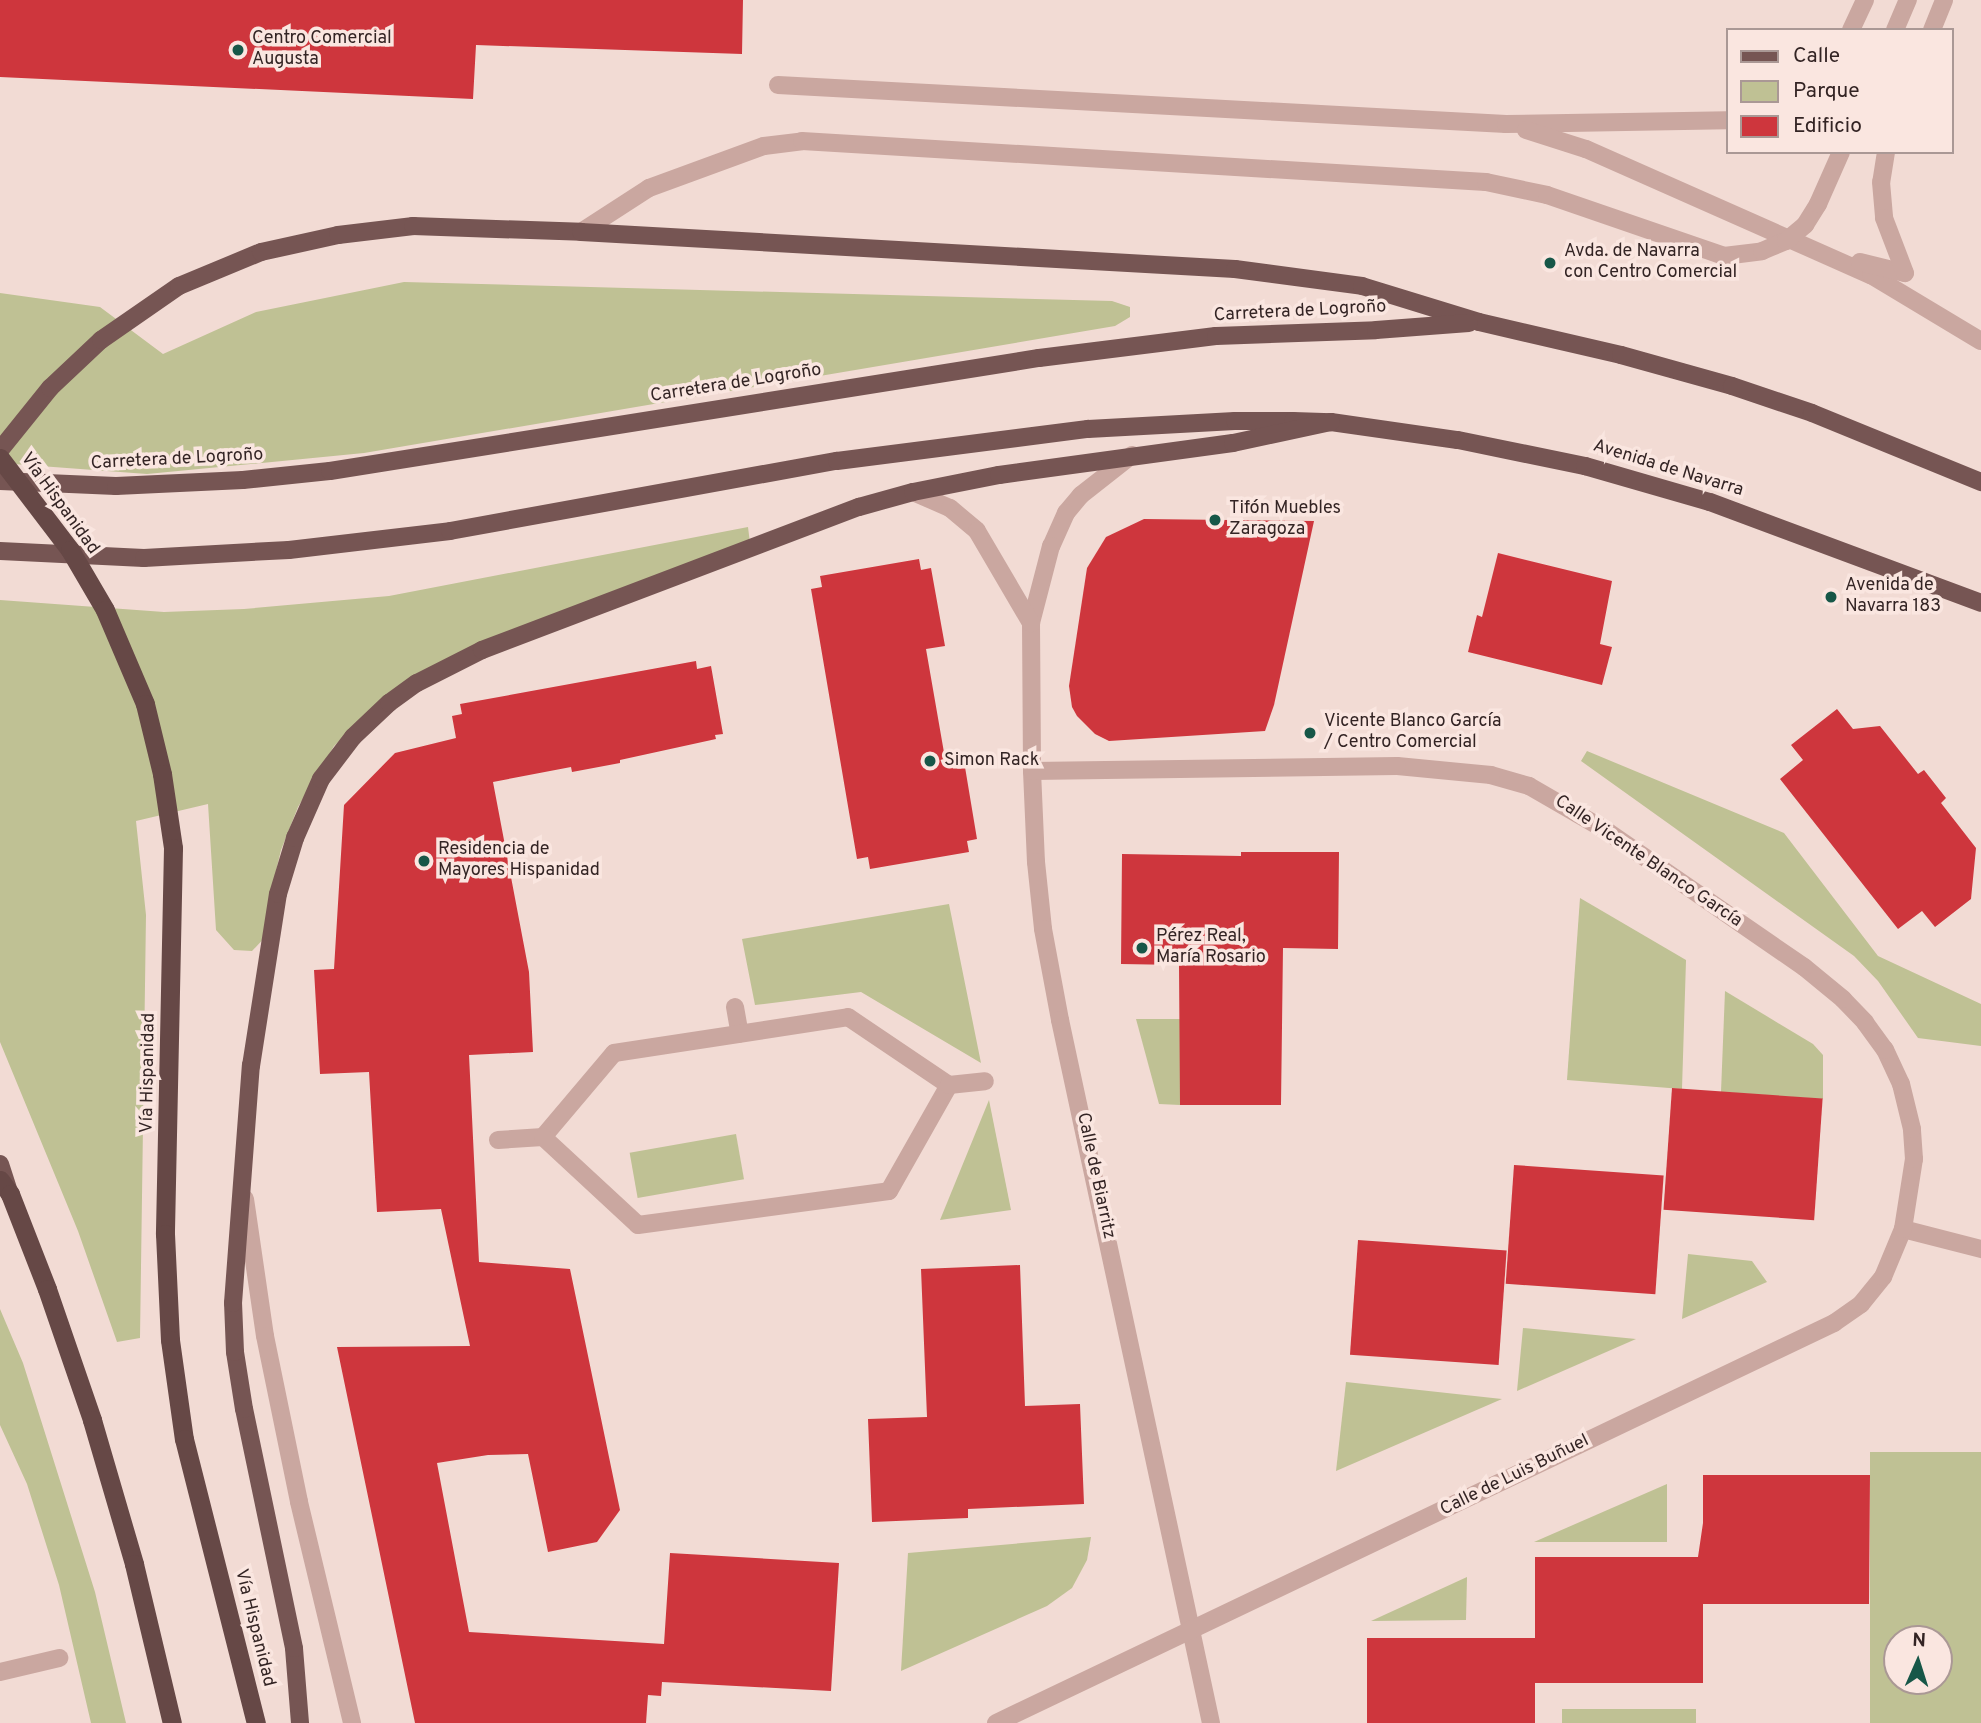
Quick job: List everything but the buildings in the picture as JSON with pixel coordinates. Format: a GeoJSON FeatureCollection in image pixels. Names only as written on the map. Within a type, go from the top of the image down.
{"type":"FeatureCollection","features":[{"type":"Feature","properties":{"kind":"highway","name":"Vía Hispanidad"},"geometry":{"type":"LineString","coordinates":[[0,458],[70,550],[105,610],[145,704],[163,774],[173,848],[165,1234],[170,1340],[184,1439],[256,1723]]}},
{"type":"Feature","properties":{"kind":"highway"},"geometry":{"type":"LineString","coordinates":[[5,1187],[92,1420],[134,1564],[172,1723]]}},
{"type":"Feature","properties":{"kind":"main road"},"geometry":{"type":"LineString","coordinates":[[0,450],[50,388],[101,340],[179,285],[261,252],[338,235],[413,226],[580,232],[1235,269],[1362,286],[1479,322],[1621,355],[1732,386],[1812,413],[1981,482]]}},
{"type":"Feature","properties":{"kind":"main road","name":"Carretera de Logroño"},"geometry":{"type":"LineString","coordinates":[[0,481],[116,486],[305,473],[1038,358],[1216,336],[1376,330],[1479,322]]}},
{"type":"Feature","properties":{"kind":"main road"},"geometry":{"type":"LineString","coordinates":[[0,551],[144,558],[289,550],[450,531],[837,461],[1088,429],[1235,421],[1331,422]]}},
{"type":"Feature","properties":{"kind":"main road"},"geometry":{"type":"LineString","coordinates":[[300,1723],[294,1648],[244,1409],[235,1352],[233,1303],[251,1066],[278,894],[295,838],[321,779],[354,737],[389,703],[417,683],[482,650],[762,542],[913,492],[999,475],[1233,443],[1331,422]]}},
{"type":"Feature","properties":{"kind":"main road","name":"Avenida de Navarra"},"geometry":{"type":"LineString","coordinates":[[1331,422],[1458,440],[1609,472],[1695,497],[1773,524],[1981,603]]}},
{"type":"Feature","properties":{"kind":"main road"},"geometry":{"type":"LineString","coordinates":[[0,1164],[5,1187]]}},
{"type":"Feature","properties":{"kind":"street"},"geometry":{"type":"LineString","coordinates":[[1852,28],[1864,0]]}},
{"type":"Feature","properties":{"kind":"street"},"geometry":{"type":"LineString","coordinates":[[1896,28],[1908,0]]}},
{"type":"Feature","properties":{"kind":"street"},"geometry":{"type":"LineString","coordinates":[[1933,28],[1944,0]]}},
{"type":"Feature","properties":{"kind":"street"},"geometry":{"type":"LineString","coordinates":[[778,85],[1506,124],[1726,121]]}},
{"type":"Feature","properties":{"kind":"street"},"geometry":{"type":"LineString","coordinates":[[1506,124],[1586,149],[1871,275],[1981,341]]}},
{"type":"Feature","properties":{"kind":"street"},"geometry":{"type":"LineString","coordinates":[[580,232],[649,188],[764,146],[802,141],[1486,182],[1547,195],[1724,256],[1762,251],[1786,241],[1805,225],[1818,204],[1840,154]]}},
{"type":"Feature","properties":{"kind":"street"},"geometry":{"type":"LineString","coordinates":[[1816,251],[1905,273],[1884,218],[1881,182],[1886,154]]}},
{"type":"Feature","properties":{"kind":"street","name":"Calle de Biarritz"},"geometry":{"type":"LineString","coordinates":[[1132,455],[1081,495],[1066,513],[1051,546],[1031,623],[1031,771],[1043,929],[1211,1723]]}},
{"type":"Feature","properties":{"kind":"street"},"geometry":{"type":"LineString","coordinates":[[913,492],[950,508],[977,531],[1031,623]]}},
{"type":"Feature","properties":{"kind":"street","name":"Calle Vicente Blanco García"},"geometry":{"type":"LineString","coordinates":[[1031,771],[1397,766],[1491,775],[1529,786],[1607,831],[1804,967],[1843,999],[1865,1022],[1885,1050],[1901,1084],[1912,1129]]}},
{"type":"Feature","properties":{"kind":"street"},"geometry":{"type":"LineString","coordinates":[[735,1007],[740,1034]]}},
{"type":"Feature","properties":{"kind":"street"},"geometry":{"type":"LineString","coordinates":[[498,1140],[543,1137],[614,1053],[848,1017],[948,1085],[985,1081]]}},
{"type":"Feature","properties":{"kind":"street"},"geometry":{"type":"LineString","coordinates":[[543,1137],[638,1225],[889,1191],[948,1085]]}},
{"type":"Feature","properties":{"kind":"street","name":"Calle de Luis Buñuel"},"geometry":{"type":"LineString","coordinates":[[996,1723],[1834,1323],[1861,1304],[1883,1277],[1903,1229],[1912,1185],[1912,1129]]}},
{"type":"Feature","properties":{"kind":"street"},"geometry":{"type":"LineString","coordinates":[[243,1176],[265,1336],[299,1502],[352,1723]]}},
{"type":"Feature","properties":{"kind":"street"},"geometry":{"type":"LineString","coordinates":[[1903,1229],[1981,1249]]}},
{"type":"Feature","properties":{"kind":"street"},"geometry":{"type":"LineString","coordinates":[[0,1672],[60,1658]]}},
{"type":"Feature","properties":{"kind":"green space"},"geometry":{"type":"Polygon","coordinates":[[[404,282],[1112,301],[1130,307],[1130,317],[1115,326],[364,453],[147,474],[0,463],[0,293],[100,307],[163,354],[256,312],[404,282]]]}},
{"type":"Feature","properties":{"kind":"green space"},"geometry":{"type":"Polygon","coordinates":[[[748,527],[750,543],[565,613],[362,720],[334,746],[298,807],[281,850],[272,888],[269,933],[252,951],[234,950],[216,930],[208,804],[136,821],[146,915],[140,1338],[117,1342],[78,1231],[0,1042],[0,600],[164,612],[244,609],[389,596],[748,527]]]}},
{"type":"Feature","properties":{"kind":"green space"},"geometry":{"type":"Polygon","coordinates":[[[1587,751],[1784,833],[1878,956],[1981,1004],[1981,1046],[1918,1038],[1878,981],[1854,956],[1581,761],[1587,751]]]}},
{"type":"Feature","properties":{"kind":"green space"},"geometry":{"type":"Polygon","coordinates":[[[1580,898],[1686,960],[1682,1089],[1567,1080],[1580,898]]]}},
{"type":"Feature","properties":{"kind":"green space"},"geometry":{"type":"Polygon","coordinates":[[[949,904],[981,1063],[861,992],[755,1005],[742,939],[949,904]]]}},
{"type":"Feature","properties":{"kind":"green space"},"geometry":{"type":"Polygon","coordinates":[[[1725,991],[1813,1044],[1823,1055],[1823,1099],[1721,1092],[1725,991]]]}},
{"type":"Feature","properties":{"kind":"green space"},"geometry":{"type":"Polygon","coordinates":[[[1136,1019],[1181,1019],[1180,1105],[1159,1104],[1136,1019]]]}},
{"type":"Feature","properties":{"kind":"green space"},"geometry":{"type":"Polygon","coordinates":[[[989,1100],[1011,1210],[940,1220],[989,1100]]]}},
{"type":"Feature","properties":{"kind":"green space"},"geometry":{"type":"Polygon","coordinates":[[[736,1134],[744,1179],[638,1198],[630,1153],[736,1134]]]}},
{"type":"Feature","properties":{"kind":"green space"},"geometry":{"type":"Polygon","coordinates":[[[1688,1254],[1752,1261],[1767,1282],[1682,1319],[1688,1254]]]}},
{"type":"Feature","properties":{"kind":"green space"},"geometry":{"type":"Polygon","coordinates":[[[0,1309],[23,1363],[95,1592],[126,1723],[91,1723],[59,1585],[27,1484],[0,1425],[0,1309]]]}},
{"type":"Feature","properties":{"kind":"green space"},"geometry":{"type":"Polygon","coordinates":[[[1523,1328],[1636,1339],[1517,1391],[1523,1328]]]}},
{"type":"Feature","properties":{"kind":"green space"},"geometry":{"type":"Polygon","coordinates":[[[1346,1382],[1502,1399],[1336,1471],[1346,1382]]]}},
{"type":"Feature","properties":{"kind":"green space"},"geometry":{"type":"Polygon","coordinates":[[[1870,1452],[1981,1452],[1981,1723],[1870,1723],[1870,1452]]]}},
{"type":"Feature","properties":{"kind":"green space"},"geometry":{"type":"Polygon","coordinates":[[[1667,1484],[1667,1542],[1534,1542],[1667,1484]]]}},
{"type":"Feature","properties":{"kind":"green space"},"geometry":{"type":"Polygon","coordinates":[[[1091,1537],[1087,1560],[1072,1588],[1047,1606],[901,1671],[908,1553],[1091,1537]]]}},
{"type":"Feature","properties":{"kind":"green space"},"geometry":{"type":"Polygon","coordinates":[[[1467,1577],[1466,1620],[1371,1621],[1467,1577]]]}},
{"type":"Feature","properties":{"kind":"green space"},"geometry":{"type":"Polygon","coordinates":[[[1562,1709],[1696,1709],[1696,1723],[1562,1723],[1562,1709]]]}},
{"type":"Feature","properties":{"kind":"place","name":"Centro Comercial Augusta"},"geometry":{"type":"Point","coordinates":[238,50]}},
{"type":"Feature","properties":{"kind":"place","name":"Avda. de Navarra con Centro Comercial"},"geometry":{"type":"Point","coordinates":[1550,263]}},
{"type":"Feature","properties":{"kind":"place","name":"Tifón Muebles Zaragoza"},"geometry":{"type":"Point","coordinates":[1215,520]}},
{"type":"Feature","properties":{"kind":"place","name":"Avenida de Navarra 183"},"geometry":{"type":"Point","coordinates":[1831,597]}},
{"type":"Feature","properties":{"kind":"place","name":"Vicente Blanco García / Centro Comercial"},"geometry":{"type":"Point","coordinates":[1310,733]}},
{"type":"Feature","properties":{"kind":"place","name":"Simon Rack"},"geometry":{"type":"Point","coordinates":[930,761]}},
{"type":"Feature","properties":{"kind":"place","name":"Residencia de Mayores Hispanidad"},"geometry":{"type":"Point","coordinates":[424,861]}},
{"type":"Feature","properties":{"kind":"place","name":"Pérez Real, María Rosario"},"geometry":{"type":"Point","coordinates":[1142,948]}}]}
